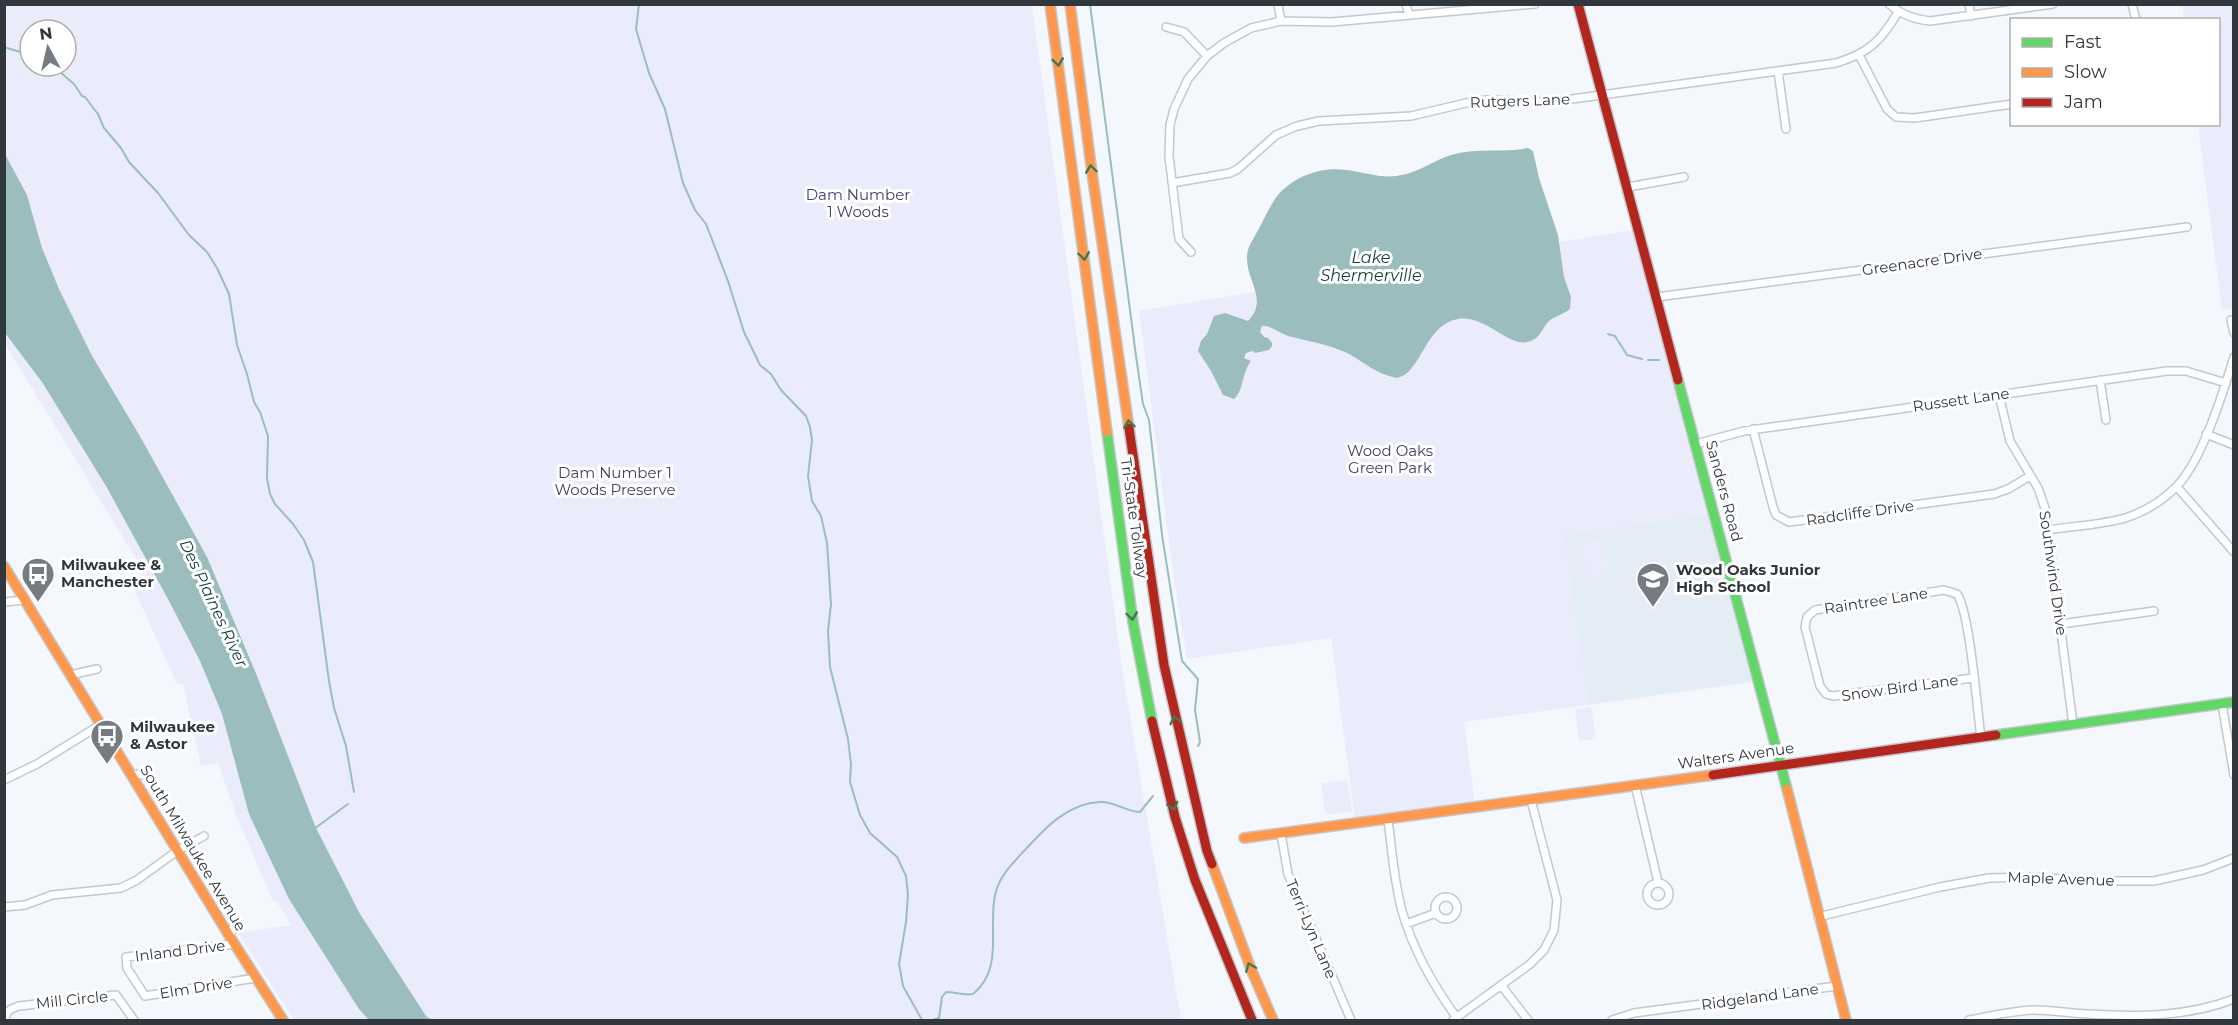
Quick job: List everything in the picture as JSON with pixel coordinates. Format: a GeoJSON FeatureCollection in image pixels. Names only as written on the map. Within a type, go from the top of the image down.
{"type":"FeatureCollection","features":[{"type":"Feature","properties":{"kind":"main road","name":"Tri-State Tollway"},"geometry":{"type":"LineString","coordinates":[[1050,4],[1133,622],[1148,704],[1164,773],[1195,879],[1252,1020]]}},
{"type":"Feature","properties":{"kind":"main road","name":"Tri-State Tollway"},"geometry":{"type":"LineString","coordinates":[[1071,4],[1092,173],[1164,665],[1208,851],[1251,969],[1273,1020]]}},
{"type":"Feature","properties":{"kind":"main road","name":"Sanders Road"},"geometry":{"type":"LineString","coordinates":[[1578,4],[1604,94],[1781,765],[1846,1020]]}},
{"type":"Feature","properties":{"kind":"main road","name":"South Milwaukee Avenue"},"geometry":{"type":"LineString","coordinates":[[4,566],[255,978],[283,1020]]}},
{"type":"Feature","properties":{"kind":"main road","name":"Walters Avenue"},"geometry":{"type":"LineString","coordinates":[[1244,838],[2234,702]]}},
{"type":"Feature","properties":{"kind":"street"},"geometry":{"type":"LineString","coordinates":[[1278,4],[1281,21]]}},
{"type":"Feature","properties":{"kind":"street"},"geometry":{"type":"LineString","coordinates":[[1406,4],[1409,15]]}},
{"type":"Feature","properties":{"kind":"street"},"geometry":{"type":"LineString","coordinates":[[1191,252],[1179,238],[1168,140],[1174,110],[1188,79],[1207,56],[1224,43],[1251,28],[1281,21],[1332,22],[1536,4]]}},
{"type":"Feature","properties":{"kind":"street"},"geometry":{"type":"LineString","coordinates":[[1889,4],[1898,12],[1913,19],[1930,21],[2053,4]]}},
{"type":"Feature","properties":{"kind":"street"},"geometry":{"type":"LineString","coordinates":[[1969,4],[1971,16]]}},
{"type":"Feature","properties":{"kind":"street","name":"Rutgers Lane"},"geometry":{"type":"LineString","coordinates":[[1172,183],[1230,174],[1276,135],[1297,126],[1319,121],[1411,116],[1487,100],[1536,103],[1836,63],[1859,55],[1872,47],[1886,32],[1898,12]]}},
{"type":"Feature","properties":{"kind":"street"},"geometry":{"type":"LineString","coordinates":[[1166,27],[1184,32],[1207,56]]}},
{"type":"Feature","properties":{"kind":"street"},"geometry":{"type":"LineString","coordinates":[[1859,55],[1887,109],[1896,117],[1915,118],[2010,104]]}},
{"type":"Feature","properties":{"kind":"street"},"geometry":{"type":"LineString","coordinates":[[1778,71],[1786,129]]}},
{"type":"Feature","properties":{"kind":"street"},"geometry":{"type":"LineString","coordinates":[[1628,187],[1684,177]]}},
{"type":"Feature","properties":{"kind":"street","name":"Greenacre Drive"},"geometry":{"type":"LineString","coordinates":[[1657,297],[2187,227]]}},
{"type":"Feature","properties":{"kind":"street"},"geometry":{"type":"LineString","coordinates":[[2231,320],[2234,333]]}},
{"type":"Feature","properties":{"kind":"street"},"geometry":{"type":"LineString","coordinates":[[2048,530],[2127,517],[2154,505],[2177,487],[2195,459],[2206,434],[2234,357]]}},
{"type":"Feature","properties":{"kind":"street","name":"Russett Lane"},"geometry":{"type":"LineString","coordinates":[[1696,444],[1753,429],[2178,370],[2226,383]]}},
{"type":"Feature","properties":{"kind":"street"},"geometry":{"type":"LineString","coordinates":[[2100,380],[2106,420]]}},
{"type":"Feature","properties":{"kind":"street","name":"Southwind Drive"},"geometry":{"type":"LineString","coordinates":[[1999,395],[2010,441],[2042,499],[2073,724]]}},
{"type":"Feature","properties":{"kind":"street","name":"Radcliffe Drive"},"geometry":{"type":"LineString","coordinates":[[1753,429],[1773,507],[1776,514],[1789,522],[1994,494],[2030,476]]}},
{"type":"Feature","properties":{"kind":"street"},"geometry":{"type":"LineString","coordinates":[[2206,434],[2234,445]]}},
{"type":"Feature","properties":{"kind":"street"},"geometry":{"type":"LineString","coordinates":[[2177,487],[2234,552]]}},
{"type":"Feature","properties":{"kind":"street","name":"Raintree Lane"},"geometry":{"type":"LineString","coordinates":[[1826,694],[1820,686],[1805,627],[1810,613],[1822,609],[1944,591],[1957,594],[1964,608],[1973,678]]}},
{"type":"Feature","properties":{"kind":"street"},"geometry":{"type":"LineString","coordinates":[[4,602],[24,600]]}},
{"type":"Feature","properties":{"kind":"street"},"geometry":{"type":"LineString","coordinates":[[2061,624],[2154,611]]}},
{"type":"Feature","properties":{"kind":"street"},"geometry":{"type":"LineString","coordinates":[[70,675],[97,669]]}},
{"type":"Feature","properties":{"kind":"street"},"geometry":{"type":"LineString","coordinates":[[1973,678],[1981,737]]}},
{"type":"Feature","properties":{"kind":"street","name":"Snow Bird Lane"},"geometry":{"type":"LineString","coordinates":[[1826,694],[1841,697],[1973,678]]}},
{"type":"Feature","properties":{"kind":"street"},"geometry":{"type":"LineString","coordinates":[[2222,704],[2234,775]]}},
{"type":"Feature","properties":{"kind":"street"},"geometry":{"type":"LineString","coordinates":[[4,780],[37,764],[100,725]]}},
{"type":"Feature","properties":{"kind":"street"},"geometry":{"type":"LineString","coordinates":[[130,774],[144,775]]}},
{"type":"Feature","properties":{"kind":"street"},"geometry":{"type":"LineString","coordinates":[[1635,785],[1658,882]]}},
{"type":"Feature","properties":{"kind":"street"},"geometry":{"type":"LineString","coordinates":[[1388,820],[1399,897],[1406,924],[1429,977],[1455,1019],[1529,964],[1550,941],[1556,920],[1557,900],[1531,800]]}},
{"type":"Feature","properties":{"kind":"street","name":"Terri-Lyn Lane"},"geometry":{"type":"LineString","coordinates":[[1281,834],[1288,874],[1351,1020]]}},
{"type":"Feature","properties":{"kind":"street"},"geometry":{"type":"LineString","coordinates":[[4,907],[25,905],[52,895],[121,888],[204,836]]}},
{"type":"Feature","properties":{"kind":"street","name":"Maple Avenue"},"geometry":{"type":"LineString","coordinates":[[1818,917],[1940,887],[1989,878],[2036,877],[2086,882],[2154,881],[2203,870],[2234,858]]}},
{"type":"Feature","properties":{"kind":"street"},"geometry":{"type":"LineString","coordinates":[[1406,924],[1436,913]]}},
{"type":"Feature","properties":{"kind":"street"},"geometry":{"type":"LineString","coordinates":[[232,940],[236,920]]}},
{"type":"Feature","properties":{"kind":"street","name":"Inland Drive"},"geometry":{"type":"LineString","coordinates":[[126,957],[232,940]]}},
{"type":"Feature","properties":{"kind":"street","name":"Elm Drive"},"geometry":{"type":"LineString","coordinates":[[126,957],[127,968],[145,996],[255,978]]}},
{"type":"Feature","properties":{"kind":"street"},"geometry":{"type":"LineString","coordinates":[[1501,985],[1528,1020]]}},
{"type":"Feature","properties":{"kind":"street","name":"Ridgeland Lane"},"geometry":{"type":"LineString","coordinates":[[1612,1020],[1634,1013],[1837,986]]}},
{"type":"Feature","properties":{"kind":"street","name":"Mill Circle"},"geometry":{"type":"LineString","coordinates":[[6,1020],[6,1014],[10,1009],[19,1006],[116,995],[134,1020]]}},
{"type":"Feature","properties":{"kind":"street"},"geometry":{"type":"LineString","coordinates":[[1970,1020],[2033,1010],[2141,1016],[2176,1014],[2234,999]]}},
{"type":"Feature","properties":{"kind":"shaded area","name":"Wood Oaks Junior High School"},"geometry":{"type":"Polygon","coordinates":[[[1708,514],[1752,682],[1588,705],[1563,534],[1708,514]]]}},
{"type":"Feature","properties":{"kind":"green space","name":"Dam Number 1 Woods Preserve"},"geometry":{"type":"Polygon","coordinates":[[[5,5],[1032,5],[1122,668],[1181,1020],[294,1020],[238,933],[291,925],[276,901],[273,901],[237,818],[218,763],[201,766],[183,684],[177,684],[129,578],[146,575],[5,344],[5,5]]]}},
{"type":"Feature","properties":{"kind":"green space"},"geometry":{"type":"Polygon","coordinates":[[[2182,5],[2233,5],[2233,309],[2222,310],[2198,126],[2220,126],[2220,18],[2184,18],[2182,5]]]}},
{"type":"Feature","properties":{"kind":"green space","name":"Wood Oaks Green Park"},"geometry":{"type":"Polygon","coordinates":[[[1633,230],[1708,514],[1564,534],[1588,705],[1464,722],[1475,804],[1355,820],[1331,638],[1187,659],[1173,573],[1139,311],[1633,230]]]}},
{"type":"Feature","properties":{"kind":"green space"},"geometry":{"type":"Polygon","coordinates":[[[1606,540],[1610,574],[1587,578],[1582,543],[1606,540]]]}},
{"type":"Feature","properties":{"kind":"green space"},"geometry":{"type":"Polygon","coordinates":[[[1591,707],[1596,739],[1579,741],[1575,709],[1591,707]]]}},
{"type":"Feature","properties":{"kind":"green space"},"geometry":{"type":"Polygon","coordinates":[[[1347,780],[1352,811],[1326,815],[1321,783],[1347,780]]]}},
{"type":"Feature","properties":{"kind":"water","name":"Lake Shermerville"},"geometry":{"type":"Polygon","coordinates":[[[1528,148],[1533,151],[1539,178],[1558,235],[1564,277],[1571,297],[1570,309],[1550,320],[1534,339],[1523,342],[1515,341],[1478,322],[1458,319],[1438,330],[1412,368],[1397,378],[1376,371],[1340,350],[1288,336],[1262,326],[1260,332],[1268,338],[1272,346],[1269,350],[1246,353],[1244,358],[1251,361],[1237,395],[1234,399],[1223,395],[1198,351],[1201,341],[1207,334],[1214,316],[1225,313],[1248,321],[1254,313],[1257,298],[1248,266],[1248,250],[1271,205],[1291,183],[1318,171],[1337,169],[1377,176],[1396,176],[1411,173],[1460,153],[1528,148]]]}},
{"type":"Feature","properties":{"kind":"water","name":"Des Plaines River"},"geometry":{"type":"Polygon","coordinates":[[[5,154],[27,195],[42,248],[91,354],[207,557],[257,676],[316,828],[360,914],[426,1016],[432,1020],[369,1020],[359,1009],[289,899],[249,814],[222,714],[200,661],[106,486],[42,382],[5,333],[5,154]]]}},
{"type":"Feature","properties":{"kind":"waterway"},"geometry":{"type":"LineString","coordinates":[[639,4],[636,29],[649,73],[665,109],[683,183],[695,210],[706,224],[728,281],[744,332],[760,365],[771,374],[781,390],[806,416],[810,427],[812,440],[808,476],[812,501],[821,516],[827,543],[831,604],[828,631],[830,667],[848,739],[851,764],[850,782],[860,815],[870,833],[897,857],[906,876],[908,895],[906,922],[899,964],[903,986],[922,1020]]}},
{"type":"Feature","properties":{"kind":"waterway"},"geometry":{"type":"LineString","coordinates":[[1090,4],[1136,356],[1143,404],[1149,420],[1162,535],[1182,661],[1198,679],[1195,710],[1200,742],[1198,746]]}},
{"type":"Feature","properties":{"kind":"waterway"},"geometry":{"type":"LineString","coordinates":[[4,47],[18,51]]}},
{"type":"Feature","properties":{"kind":"waterway"},"geometry":{"type":"LineString","coordinates":[[67,78],[98,114],[104,128],[121,148],[129,162],[158,193],[189,235],[207,252],[229,294],[237,345],[254,402],[268,436],[267,478],[270,494],[275,504],[304,540],[313,562],[329,681],[334,708],[346,746],[354,792]]}},
{"type":"Feature","properties":{"kind":"waterway"},"geometry":{"type":"LineString","coordinates":[[1608,334],[1615,336],[1627,355],[1642,359]]}},
{"type":"Feature","properties":{"kind":"waterway"},"geometry":{"type":"LineString","coordinates":[[1648,360],[1659,360]]}},
{"type":"Feature","properties":{"kind":"waterway"},"geometry":{"type":"LineString","coordinates":[[932,1020],[939,1018],[942,997],[946,992],[973,994],[983,984],[992,961],[993,908],[997,888],[1007,870],[1041,833],[1067,812],[1088,803],[1105,802],[1140,812],[1153,796]]}},
{"type":"Feature","properties":{"kind":"waterway"},"geometry":{"type":"LineString","coordinates":[[314,829],[348,804]]}},
{"type":"Feature","properties":{"kind":"traffic: fast"},"geometry":{"type":"LineString","coordinates":[[1678,380],[1787,789]]}},
{"type":"Feature","properties":{"kind":"traffic: fast"},"geometry":{"type":"LineString","coordinates":[[1107,432],[1133,622],[1152,721]]}},
{"type":"Feature","properties":{"kind":"traffic: fast"},"geometry":{"type":"LineString","coordinates":[[1996,735],[2234,702]]}},
{"type":"Feature","properties":{"kind":"traffic: slow"},"geometry":{"type":"LineString","coordinates":[[1050,4],[1107,432]]}},
{"type":"Feature","properties":{"kind":"traffic: slow"},"geometry":{"type":"LineString","coordinates":[[1070,4],[1129,428]]}},
{"type":"Feature","properties":{"kind":"traffic: slow"},"geometry":{"type":"LineString","coordinates":[[4,566],[283,1020]]}},
{"type":"Feature","properties":{"kind":"traffic: slow"},"geometry":{"type":"LineString","coordinates":[[1244,838],[1713,775]]}},
{"type":"Feature","properties":{"kind":"traffic: slow"},"geometry":{"type":"LineString","coordinates":[[1787,789],[1846,1020]]}},
{"type":"Feature","properties":{"kind":"traffic: slow"},"geometry":{"type":"LineString","coordinates":[[1212,864],[1251,969],[1273,1020]]}},
{"type":"Feature","properties":{"kind":"traffic: jam"},"geometry":{"type":"LineString","coordinates":[[1578,4],[1678,380]]}},
{"type":"Feature","properties":{"kind":"traffic: jam"},"geometry":{"type":"LineString","coordinates":[[1129,428],[1164,665],[1207,851],[1212,864]]}},
{"type":"Feature","properties":{"kind":"traffic: jam"},"geometry":{"type":"LineString","coordinates":[[1152,721],[1175,817],[1195,880],[1252,1020]]}},
{"type":"Feature","properties":{"kind":"traffic: jam"},"geometry":{"type":"LineString","coordinates":[[1713,775],[1996,735]]}},
{"type":"Feature","properties":{"kind":"place","name":"Milwaukee & Manchester"},"geometry":{"type":"Point","coordinates":[38,603]}},
{"type":"Feature","properties":{"kind":"place","name":"Wood Oaks Junior High School"},"geometry":{"type":"Point","coordinates":[1653,608]}},
{"type":"Feature","properties":{"kind":"place","name":"Milwaukee & Astor"},"geometry":{"type":"Point","coordinates":[107,765]}},
{"type":"Feature","properties":{"kind":"park label","name":"Dam Number 1 Woods"},"geometry":{"type":"Point","coordinates":[858,204]}}]}
